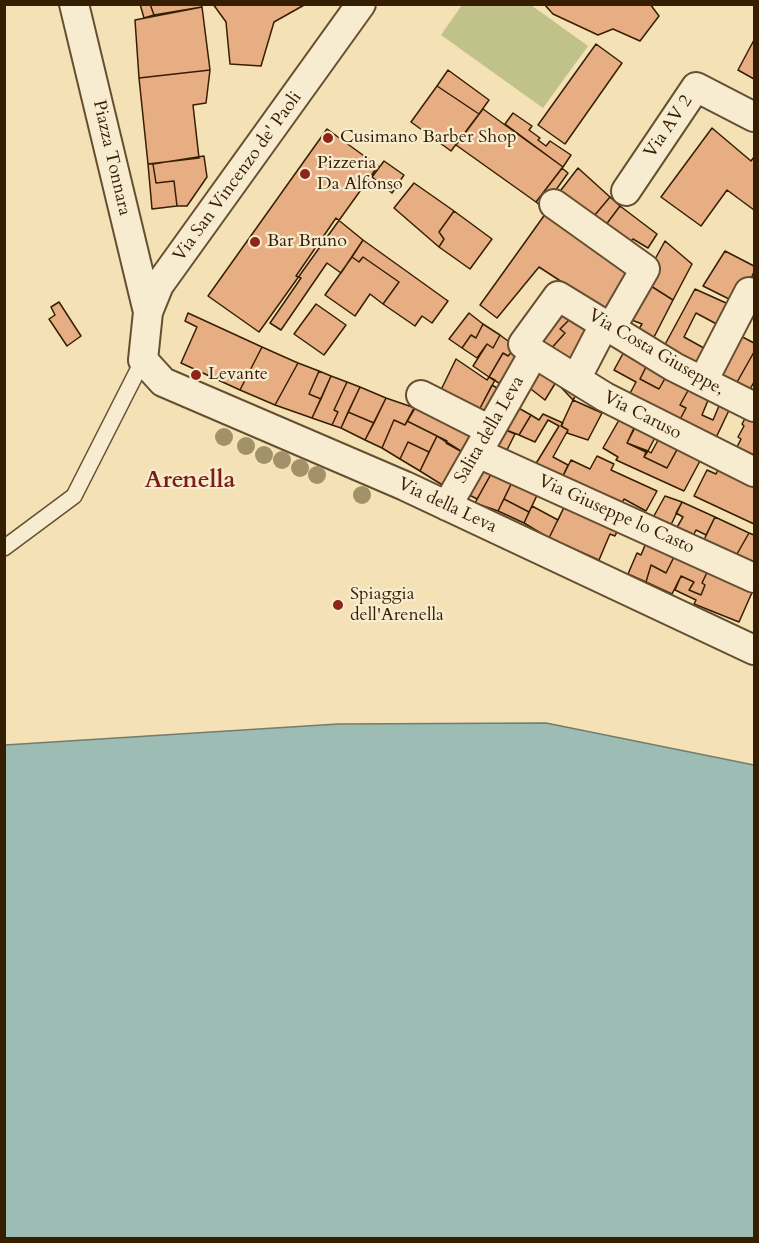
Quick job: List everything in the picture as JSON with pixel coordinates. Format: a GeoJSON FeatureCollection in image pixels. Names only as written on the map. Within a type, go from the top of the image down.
{"type":"FeatureCollection","features":[{"type":"Feature","properties":{"kind":"street","name":"Piazza Tonnara"},"geometry":{"type":"LineString","coordinates":[[74,4],[148,312]]}},
{"type":"Feature","properties":{"kind":"street","name":"Via San Vincenzo de' Paoli"},"geometry":{"type":"LineString","coordinates":[[142,360],[148,312],[159,285],[361,4]]}},
{"type":"Feature","properties":{"kind":"street","name":"Via AV 2"},"geometry":{"type":"LineString","coordinates":[[626,191],[696,87],[754,117]]}},
{"type":"Feature","properties":{"kind":"street"},"geometry":{"type":"LineString","coordinates":[[554,204],[645,269],[576,380]]}},
{"type":"Feature","properties":{"kind":"street"},"geometry":{"type":"LineString","coordinates":[[703,381],[744,326],[749,292]]}},
{"type":"Feature","properties":{"kind":"street","name":"Via Costa Giuseppe,"},"geometry":{"type":"LineString","coordinates":[[534,354],[523,344],[558,296],[703,381],[754,407]]}},
{"type":"Feature","properties":{"kind":"street","name":"Via Caruso"},"geometry":{"type":"LineString","coordinates":[[534,354],[604,398],[754,472]]}},
{"type":"Feature","properties":{"kind":"street","name":"Salita della Leva"},"geometry":{"type":"LineString","coordinates":[[447,506],[534,354]]}},
{"type":"Feature","properties":{"kind":"street","name":"Via della Leva"},"geometry":{"type":"LineString","coordinates":[[142,360],[163,382],[447,506],[754,650]]}},
{"type":"Feature","properties":{"kind":"street","name":"Via Giuseppe lo Casto"},"geometry":{"type":"LineString","coordinates":[[421,396],[484,441],[754,578]]}},
{"type":"Feature","properties":{"kind":"lane"},"geometry":{"type":"LineString","coordinates":[[4,548],[74,496],[142,360]]}},
{"type":"Feature","properties":{"kind":"green space"},"geometry":{"type":"Polygon","coordinates":[[[462,5],[531,5],[588,46],[543,108],[441,35],[462,5]]]}},
{"type":"Feature","properties":{"kind":"water"},"geometry":{"type":"Polygon","coordinates":[[[546,723],[754,765],[754,1238],[5,1238],[5,745],[338,724],[546,723]]]}},
{"type":"Feature","properties":{"kind":"building"},"geometry":{"type":"Polygon","coordinates":[[[140,4],[150,4],[154,15],[144,18],[140,4]]]}},
{"type":"Feature","properties":{"kind":"building"},"geometry":{"type":"Polygon","coordinates":[[[150,4],[201,4],[202,7],[154,15],[150,4]]]}},
{"type":"Feature","properties":{"kind":"building"},"geometry":{"type":"Polygon","coordinates":[[[213,4],[306,4],[274,22],[261,66],[230,64],[226,22],[213,4]]]}},
{"type":"Feature","properties":{"kind":"building"},"geometry":{"type":"Polygon","coordinates":[[[544,4],[650,4],[659,16],[640,41],[613,29],[598,35],[553,14],[544,4]]]}},
{"type":"Feature","properties":{"kind":"building"},"geometry":{"type":"Polygon","coordinates":[[[202,7],[210,70],[139,78],[135,20],[202,7]]]}},
{"type":"Feature","properties":{"kind":"building"},"geometry":{"type":"Polygon","coordinates":[[[754,40],[754,79],[738,70],[754,40]]]}},
{"type":"Feature","properties":{"kind":"building"},"geometry":{"type":"Polygon","coordinates":[[[596,44],[622,63],[565,144],[538,125],[596,44]]]}},
{"type":"Feature","properties":{"kind":"building"},"geometry":{"type":"Polygon","coordinates":[[[210,70],[206,103],[193,105],[199,158],[148,164],[139,78],[210,70]]]}},
{"type":"Feature","properties":{"kind":"building"},"geometry":{"type":"Polygon","coordinates":[[[448,70],[489,100],[479,114],[437,86],[448,70]]]}},
{"type":"Feature","properties":{"kind":"building"},"geometry":{"type":"Polygon","coordinates":[[[437,86],[479,114],[451,151],[411,122],[437,86]]]}},
{"type":"Feature","properties":{"kind":"building"},"geometry":{"type":"Polygon","coordinates":[[[483,109],[563,167],[536,202],[456,145],[483,109]]]}},
{"type":"Feature","properties":{"kind":"building"},"geometry":{"type":"Polygon","coordinates":[[[513,113],[532,126],[529,130],[546,146],[550,141],[571,155],[563,167],[505,124],[513,113]]]}},
{"type":"Feature","properties":{"kind":"building"},"geometry":{"type":"Polygon","coordinates":[[[712,128],[751,161],[754,157],[754,210],[727,190],[701,226],[661,197],[712,128]]]}},
{"type":"Feature","properties":{"kind":"building"},"geometry":{"type":"Polygon","coordinates":[[[327,129],[378,166],[259,332],[208,296],[327,129]]]}},
{"type":"Feature","properties":{"kind":"building"},"geometry":{"type":"Polygon","coordinates":[[[204,156],[207,177],[187,206],[177,206],[174,181],[156,183],[153,164],[204,156]]]}},
{"type":"Feature","properties":{"kind":"building"},"geometry":{"type":"Polygon","coordinates":[[[384,161],[404,175],[392,193],[372,177],[384,161]]]}},
{"type":"Feature","properties":{"kind":"building"},"geometry":{"type":"Polygon","coordinates":[[[148,164],[153,164],[156,183],[174,181],[177,206],[152,209],[148,164]]]}},
{"type":"Feature","properties":{"kind":"building"},"geometry":{"type":"Polygon","coordinates":[[[562,168],[568,173],[543,208],[536,202],[562,168]]]}},
{"type":"Feature","properties":{"kind":"building"},"geometry":{"type":"Polygon","coordinates":[[[578,168],[610,197],[589,222],[554,199],[578,168]]]}},
{"type":"Feature","properties":{"kind":"building"},"geometry":{"type":"Polygon","coordinates":[[[414,183],[454,211],[439,232],[444,239],[439,247],[394,208],[414,183]]]}},
{"type":"Feature","properties":{"kind":"building"},"geometry":{"type":"Polygon","coordinates":[[[610,197],[620,206],[602,230],[589,222],[610,197]]]}},
{"type":"Feature","properties":{"kind":"building"},"geometry":{"type":"Polygon","coordinates":[[[551,206],[637,267],[608,312],[539,267],[497,318],[480,305],[551,206]]]}},
{"type":"Feature","properties":{"kind":"building"},"geometry":{"type":"Polygon","coordinates":[[[620,206],[657,234],[648,248],[633,239],[626,246],[602,230],[620,206]]]}},
{"type":"Feature","properties":{"kind":"building"},"geometry":{"type":"Polygon","coordinates":[[[454,211],[492,239],[470,269],[439,247],[444,239],[439,232],[454,211]]]}},
{"type":"Feature","properties":{"kind":"building"},"geometry":{"type":"Polygon","coordinates":[[[336,218],[363,240],[341,273],[327,263],[281,330],[270,323],[301,278],[296,276],[336,218]]]}},
{"type":"Feature","properties":{"kind":"building"},"geometry":{"type":"Polygon","coordinates":[[[363,240],[448,301],[432,323],[422,316],[415,326],[383,304],[399,282],[363,257],[359,262],[352,257],[363,240]]]}},
{"type":"Feature","properties":{"kind":"building"},"geometry":{"type":"Polygon","coordinates":[[[665,241],[692,264],[673,300],[643,281],[665,241]]]}},
{"type":"Feature","properties":{"kind":"building"},"geometry":{"type":"Polygon","coordinates":[[[725,251],[754,266],[754,272],[739,304],[703,286],[725,251]]]}},
{"type":"Feature","properties":{"kind":"building"},"geometry":{"type":"Polygon","coordinates":[[[352,257],[359,262],[363,257],[399,282],[383,304],[370,294],[355,316],[325,295],[352,257]]]}},
{"type":"Feature","properties":{"kind":"building"},"geometry":{"type":"Polygon","coordinates":[[[643,281],[673,300],[652,341],[637,332],[642,324],[624,317],[643,281]]]}},
{"type":"Feature","properties":{"kind":"building"},"geometry":{"type":"Polygon","coordinates":[[[695,289],[735,307],[724,328],[696,313],[684,337],[711,352],[701,371],[662,350],[695,289]]]}},
{"type":"Feature","properties":{"kind":"building"},"geometry":{"type":"Polygon","coordinates":[[[59,302],[81,336],[67,346],[49,319],[55,315],[51,307],[59,302]]]}},
{"type":"Feature","properties":{"kind":"building"},"geometry":{"type":"Polygon","coordinates":[[[316,304],[346,325],[324,355],[294,334],[316,304]]]}},
{"type":"Feature","properties":{"kind":"building"},"geometry":{"type":"Polygon","coordinates":[[[567,309],[574,315],[560,329],[565,333],[549,351],[540,340],[567,309]]]}},
{"type":"Feature","properties":{"kind":"building"},"geometry":{"type":"Polygon","coordinates":[[[188,313],[262,347],[240,390],[181,363],[197,327],[185,321],[188,313]]]}},
{"type":"Feature","properties":{"kind":"building"},"geometry":{"type":"Polygon","coordinates":[[[469,313],[483,324],[476,338],[471,335],[462,348],[449,339],[469,313]]]}},
{"type":"Feature","properties":{"kind":"building"},"geometry":{"type":"Polygon","coordinates":[[[574,315],[592,332],[564,368],[549,351],[565,333],[560,329],[574,315]]]}},
{"type":"Feature","properties":{"kind":"building"},"geometry":{"type":"Polygon","coordinates":[[[483,324],[500,335],[493,348],[487,344],[477,358],[462,348],[471,335],[476,338],[483,324]]]}},
{"type":"Feature","properties":{"kind":"building"},"geometry":{"type":"Polygon","coordinates":[[[733,332],[754,343],[754,352],[736,384],[712,371],[733,332]]]}},
{"type":"Feature","properties":{"kind":"building"},"geometry":{"type":"Polygon","coordinates":[[[500,335],[516,347],[508,356],[503,353],[489,377],[473,366],[487,344],[493,348],[500,335]]]}},
{"type":"Feature","properties":{"kind":"building"},"geometry":{"type":"Polygon","coordinates":[[[262,347],[298,363],[275,405],[240,390],[262,347]]]}},
{"type":"Feature","properties":{"kind":"building"},"geometry":{"type":"Polygon","coordinates":[[[516,347],[528,355],[507,388],[489,377],[503,353],[508,356],[516,347]]]}},
{"type":"Feature","properties":{"kind":"building"},"geometry":{"type":"Polygon","coordinates":[[[626,348],[649,361],[640,379],[659,389],[667,375],[690,387],[680,405],[686,408],[677,425],[627,399],[636,382],[614,370],[626,348]]]}},
{"type":"Feature","properties":{"kind":"building"},"geometry":{"type":"Polygon","coordinates":[[[754,352],[754,382],[749,391],[736,384],[754,352]]]}},
{"type":"Feature","properties":{"kind":"building"},"geometry":{"type":"Polygon","coordinates":[[[456,359],[487,380],[489,377],[495,380],[477,414],[439,394],[456,359]]]}},
{"type":"Feature","properties":{"kind":"building"},"geometry":{"type":"Polygon","coordinates":[[[649,361],[711,393],[702,415],[713,420],[722,399],[732,404],[713,444],[677,425],[686,408],[680,405],[690,387],[667,375],[659,389],[640,379],[649,361]]]}},
{"type":"Feature","properties":{"kind":"building"},"geometry":{"type":"Polygon","coordinates":[[[298,363],[319,371],[309,394],[321,399],[312,418],[275,405],[298,363]]]}},
{"type":"Feature","properties":{"kind":"building"},"geometry":{"type":"Polygon","coordinates":[[[540,365],[576,395],[573,400],[556,382],[545,400],[527,386],[540,365]]]}},
{"type":"Feature","properties":{"kind":"building"},"geometry":{"type":"Polygon","coordinates":[[[319,371],[331,376],[321,399],[309,394],[319,371]]]}},
{"type":"Feature","properties":{"kind":"building"},"geometry":{"type":"Polygon","coordinates":[[[331,376],[347,382],[334,410],[338,412],[332,425],[312,418],[331,376]]]}},
{"type":"Feature","properties":{"kind":"building"},"geometry":{"type":"Polygon","coordinates":[[[347,382],[360,387],[341,428],[332,425],[338,412],[334,410],[347,382]]]}},
{"type":"Feature","properties":{"kind":"building"},"geometry":{"type":"Polygon","coordinates":[[[492,385],[504,392],[488,419],[477,414],[492,385]]]}},
{"type":"Feature","properties":{"kind":"building"},"geometry":{"type":"Polygon","coordinates":[[[360,387],[386,398],[374,423],[348,412],[360,387]]]}},
{"type":"Feature","properties":{"kind":"building"},"geometry":{"type":"Polygon","coordinates":[[[420,397],[479,428],[464,453],[446,443],[447,441],[407,421],[420,397]]]}},
{"type":"Feature","properties":{"kind":"building"},"geometry":{"type":"Polygon","coordinates":[[[386,398],[415,408],[405,425],[394,420],[382,448],[365,440],[386,398]]]}},
{"type":"Feature","properties":{"kind":"building"},"geometry":{"type":"Polygon","coordinates":[[[573,400],[602,413],[588,440],[567,433],[568,430],[561,426],[573,400]]]}},
{"type":"Feature","properties":{"kind":"building"},"geometry":{"type":"Polygon","coordinates":[[[515,406],[531,415],[519,435],[501,428],[515,406]]]}},
{"type":"Feature","properties":{"kind":"building"},"geometry":{"type":"Polygon","coordinates":[[[348,412],[374,423],[365,440],[341,428],[348,412]]]}},
{"type":"Feature","properties":{"kind":"building"},"geometry":{"type":"Polygon","coordinates":[[[748,413],[754,416],[754,455],[737,447],[741,439],[738,437],[744,426],[742,424],[748,413]]]}},
{"type":"Feature","properties":{"kind":"building"},"geometry":{"type":"Polygon","coordinates":[[[543,414],[563,423],[561,426],[568,430],[553,457],[568,465],[560,482],[532,470],[559,426],[548,420],[535,442],[519,435],[531,415],[539,420],[543,414]]]}},
{"type":"Feature","properties":{"kind":"building"},"geometry":{"type":"Polygon","coordinates":[[[394,420],[405,425],[407,421],[437,436],[429,452],[408,442],[400,459],[382,448],[394,420]]]}},
{"type":"Feature","properties":{"kind":"building"},"geometry":{"type":"Polygon","coordinates":[[[619,420],[634,428],[627,443],[646,452],[644,457],[667,468],[678,448],[701,459],[684,491],[616,460],[618,457],[603,448],[619,420]]]}},
{"type":"Feature","properties":{"kind":"building"},"geometry":{"type":"Polygon","coordinates":[[[639,420],[659,430],[648,451],[627,443],[639,420]]]}},
{"type":"Feature","properties":{"kind":"building"},"geometry":{"type":"Polygon","coordinates":[[[501,428],[515,434],[504,456],[488,449],[501,428]]]}},
{"type":"Feature","properties":{"kind":"building"},"geometry":{"type":"Polygon","coordinates":[[[663,431],[681,442],[667,468],[644,457],[648,451],[651,453],[663,431]]]}},
{"type":"Feature","properties":{"kind":"building"},"geometry":{"type":"Polygon","coordinates":[[[437,436],[464,453],[444,486],[420,471],[437,436]]]}},
{"type":"Feature","properties":{"kind":"building"},"geometry":{"type":"Polygon","coordinates":[[[408,442],[429,452],[420,471],[400,459],[408,442]]]}},
{"type":"Feature","properties":{"kind":"building"},"geometry":{"type":"Polygon","coordinates":[[[597,456],[614,464],[611,470],[657,491],[646,511],[624,499],[619,509],[560,482],[571,460],[590,469],[597,456]]]}},
{"type":"Feature","properties":{"kind":"building"},"geometry":{"type":"Polygon","coordinates":[[[477,459],[495,467],[477,499],[460,490],[477,459]]]}},
{"type":"Feature","properties":{"kind":"building"},"geometry":{"type":"Polygon","coordinates":[[[495,467],[515,476],[498,511],[475,503],[495,467]]]}},
{"type":"Feature","properties":{"kind":"building"},"geometry":{"type":"Polygon","coordinates":[[[719,468],[754,485],[754,524],[694,496],[707,470],[716,474],[719,468]]]}},
{"type":"Feature","properties":{"kind":"building"},"geometry":{"type":"Polygon","coordinates":[[[515,476],[540,489],[529,512],[504,499],[515,476]]]}},
{"type":"Feature","properties":{"kind":"building"},"geometry":{"type":"Polygon","coordinates":[[[540,489],[567,501],[549,538],[524,523],[540,489]]]}},
{"type":"Feature","properties":{"kind":"building"},"geometry":{"type":"Polygon","coordinates":[[[540,489],[567,501],[558,520],[532,506],[540,489]]]}},
{"type":"Feature","properties":{"kind":"building"},"geometry":{"type":"Polygon","coordinates":[[[665,496],[682,502],[668,531],[650,523],[665,496]]]}},
{"type":"Feature","properties":{"kind":"building"},"geometry":{"type":"Polygon","coordinates":[[[504,499],[529,512],[524,523],[498,511],[504,499]]]}},
{"type":"Feature","properties":{"kind":"building"},"geometry":{"type":"Polygon","coordinates":[[[567,501],[620,525],[615,536],[610,534],[599,560],[549,538],[567,501]]]}},
{"type":"Feature","properties":{"kind":"building"},"geometry":{"type":"Polygon","coordinates":[[[682,502],[715,517],[706,535],[696,530],[690,542],[676,529],[683,517],[676,513],[682,502]]]}},
{"type":"Feature","properties":{"kind":"building"},"geometry":{"type":"Polygon","coordinates":[[[715,517],[749,533],[733,561],[702,544],[715,517]]]}},
{"type":"Feature","properties":{"kind":"building"},"geometry":{"type":"Polygon","coordinates":[[[749,533],[754,535],[754,571],[733,561],[749,533]]]}},
{"type":"Feature","properties":{"kind":"building"},"geometry":{"type":"Polygon","coordinates":[[[648,538],[677,551],[666,573],[651,565],[646,582],[628,574],[637,553],[641,555],[648,538]]]}},
{"type":"Feature","properties":{"kind":"building"},"geometry":{"type":"Polygon","coordinates":[[[677,551],[710,566],[702,583],[705,585],[701,595],[689,590],[694,582],[681,576],[672,594],[646,582],[651,565],[666,573],[677,551]]]}},
{"type":"Feature","properties":{"kind":"building"},"geometry":{"type":"Polygon","coordinates":[[[710,566],[754,588],[739,622],[694,604],[696,600],[675,590],[681,576],[694,582],[689,590],[701,595],[705,585],[702,583],[710,566]]]}},
{"type":"Feature","properties":{"kind":"place","name":"Cusimano Barber Shop"},"geometry":{"type":"Point","coordinates":[328,138]}},
{"type":"Feature","properties":{"kind":"place","name":"Pizzeria Da Alfonso"},"geometry":{"type":"Point","coordinates":[305,174]}},
{"type":"Feature","properties":{"kind":"place","name":"Bar Bruno"},"geometry":{"type":"Point","coordinates":[255,242]}},
{"type":"Feature","properties":{"kind":"place","name":"Levante"},"geometry":{"type":"Point","coordinates":[196,375]}},
{"type":"Feature","properties":{"kind":"place","name":"Spiaggia dell'Arenella"},"geometry":{"type":"Point","coordinates":[338,605]}},
{"type":"Feature","properties":{"kind":"district","name":"Arenella"},"geometry":{"type":"Point","coordinates":[190,481]}}]}
